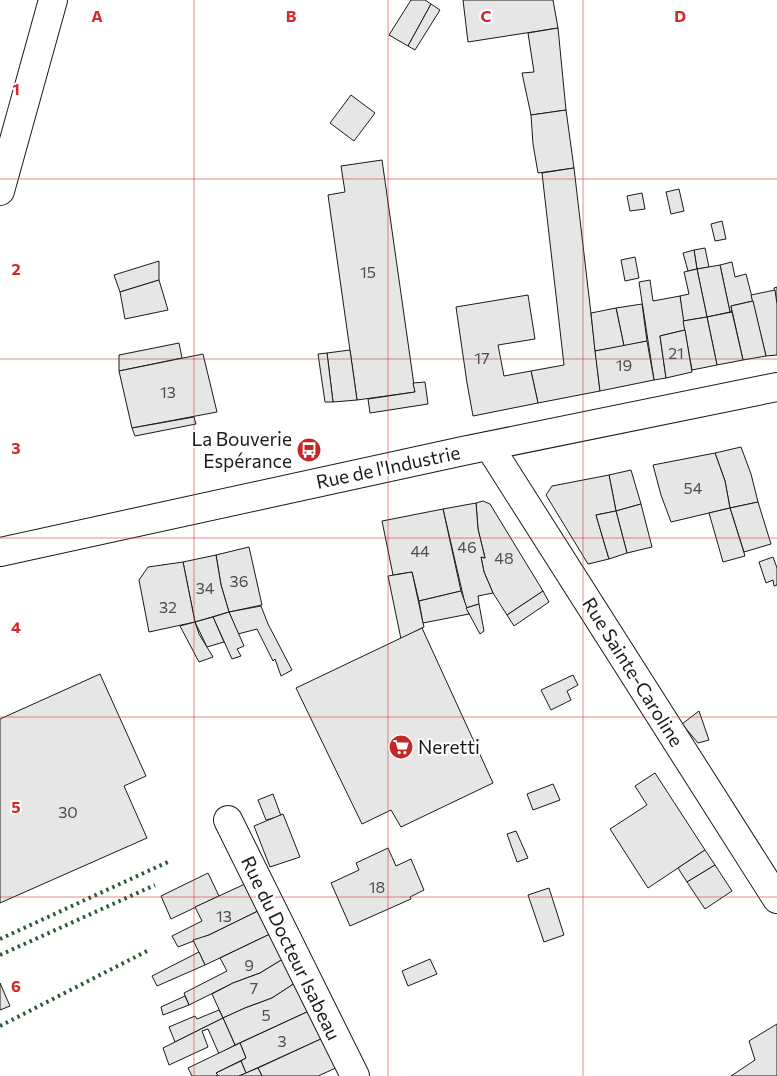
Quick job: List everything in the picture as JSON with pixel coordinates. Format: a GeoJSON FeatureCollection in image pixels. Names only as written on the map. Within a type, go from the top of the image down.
{"type":"FeatureCollection","features":[{"type":"Feature","properties":{"kind":"main road"},"geometry":{"type":"LineString","coordinates":[[0,191],[54,0]]}},
{"type":"Feature","properties":{"kind":"main road","name":"Rue de l'Industrie"},"geometry":{"type":"LineString","coordinates":[[0,552],[489,446],[777,387]]}},
{"type":"Feature","properties":{"kind":"main road","name":"Rue Sainte-Caroline"},"geometry":{"type":"LineString","coordinates":[[489,446],[777,899]]}},
{"type":"Feature","properties":{"kind":"main road","name":"Rue du Docteur Isabeau"},"geometry":{"type":"LineString","coordinates":[[228,820],[355,1076]]}},
{"type":"Feature","properties":{"kind":"building"},"geometry":{"type":"Polygon","coordinates":[[[411,0],[425,0],[431,4],[408,46],[389,35],[411,0]]]}},
{"type":"Feature","properties":{"kind":"building"},"geometry":{"type":"Polygon","coordinates":[[[463,0],[553,0],[558,28],[468,42],[463,0]]]}},
{"type":"Feature","properties":{"kind":"building"},"geometry":{"type":"Polygon","coordinates":[[[431,4],[440,10],[415,50],[408,46],[431,4]]]}},
{"type":"Feature","properties":{"kind":"building"},"geometry":{"type":"Polygon","coordinates":[[[558,28],[566,110],[531,115],[522,73],[534,72],[528,33],[558,28]]]}},
{"type":"Feature","properties":{"kind":"building"},"geometry":{"type":"Polygon","coordinates":[[[351,95],[375,113],[354,141],[330,123],[351,95]]]}},
{"type":"Feature","properties":{"kind":"building"},"geometry":{"type":"Polygon","coordinates":[[[566,110],[574,168],[538,173],[531,115],[566,110]]]}},
{"type":"Feature","properties":{"kind":"building"},"geometry":{"type":"Polygon","coordinates":[[[382,160],[415,392],[357,400],[328,195],[345,192],[341,166],[382,160]]]}},
{"type":"Feature","properties":{"kind":"building"},"geometry":{"type":"Polygon","coordinates":[[[574,168],[600,391],[538,403],[531,371],[564,365],[542,173],[574,168]]]}},
{"type":"Feature","properties":{"kind":"building"},"geometry":{"type":"Polygon","coordinates":[[[679,189],[684,211],[671,214],[666,192],[679,189]]]}},
{"type":"Feature","properties":{"kind":"building"},"geometry":{"type":"Polygon","coordinates":[[[642,193],[645,209],[630,211],[627,196],[642,193]]]}},
{"type":"Feature","properties":{"kind":"building"},"geometry":{"type":"Polygon","coordinates":[[[722,221],[726,239],[715,241],[711,224],[722,221]]]}},
{"type":"Feature","properties":{"kind":"building"},"geometry":{"type":"Polygon","coordinates":[[[705,248],[709,267],[697,269],[694,250],[705,248]]]}},
{"type":"Feature","properties":{"kind":"building"},"geometry":{"type":"Polygon","coordinates":[[[694,250],[697,269],[688,271],[683,253],[694,250]]]}},
{"type":"Feature","properties":{"kind":"building"},"geometry":{"type":"Polygon","coordinates":[[[635,257],[639,278],[625,281],[621,260],[635,257]]]}},
{"type":"Feature","properties":{"kind":"building"},"geometry":{"type":"Polygon","coordinates":[[[159,261],[159,280],[120,292],[114,275],[159,261]]]}},
{"type":"Feature","properties":{"kind":"building"},"geometry":{"type":"Polygon","coordinates":[[[732,262],[735,277],[746,274],[753,301],[731,306],[732,312],[730,312],[720,265],[732,262]]]}},
{"type":"Feature","properties":{"kind":"building"},"geometry":{"type":"Polygon","coordinates":[[[720,265],[730,312],[707,317],[697,269],[720,265]]]}},
{"type":"Feature","properties":{"kind":"building"},"geometry":{"type":"Polygon","coordinates":[[[697,269],[707,317],[683,321],[680,296],[689,294],[684,272],[697,269]]]}},
{"type":"Feature","properties":{"kind":"building"},"geometry":{"type":"Polygon","coordinates":[[[159,280],[168,310],[125,319],[120,292],[159,280]]]}},
{"type":"Feature","properties":{"kind":"building"},"geometry":{"type":"Polygon","coordinates":[[[650,280],[653,301],[680,296],[685,330],[660,336],[666,378],[654,380],[639,282],[650,280]]]}},
{"type":"Feature","properties":{"kind":"building"},"geometry":{"type":"Polygon","coordinates":[[[777,287],[777,304],[774,288],[777,287]]]}},
{"type":"Feature","properties":{"kind":"building"},"geometry":{"type":"Polygon","coordinates":[[[775,290],[777,304],[777,355],[766,356],[751,295],[775,290]]]}},
{"type":"Feature","properties":{"kind":"building"},"geometry":{"type":"Polygon","coordinates":[[[528,295],[535,339],[498,345],[504,376],[531,371],[538,403],[473,416],[456,307],[528,295]]]}},
{"type":"Feature","properties":{"kind":"building"},"geometry":{"type":"Polygon","coordinates":[[[753,301],[766,356],[743,360],[731,306],[753,301]]]}},
{"type":"Feature","properties":{"kind":"building"},"geometry":{"type":"Polygon","coordinates":[[[642,304],[647,341],[624,346],[616,308],[642,304]]]}},
{"type":"Feature","properties":{"kind":"building"},"geometry":{"type":"Polygon","coordinates":[[[616,308],[624,346],[595,351],[591,313],[616,308]]]}},
{"type":"Feature","properties":{"kind":"building"},"geometry":{"type":"Polygon","coordinates":[[[732,312],[743,360],[717,365],[707,317],[732,312]]]}},
{"type":"Feature","properties":{"kind":"building"},"geometry":{"type":"Polygon","coordinates":[[[707,317],[717,365],[692,370],[683,321],[707,317]]]}},
{"type":"Feature","properties":{"kind":"building"},"geometry":{"type":"Polygon","coordinates":[[[685,330],[692,372],[666,378],[660,336],[685,330]]]}},
{"type":"Feature","properties":{"kind":"building"},"geometry":{"type":"Polygon","coordinates":[[[647,341],[654,380],[600,391],[595,351],[647,341]]]}},
{"type":"Feature","properties":{"kind":"building"},"geometry":{"type":"Polygon","coordinates":[[[179,343],[182,358],[119,371],[119,355],[179,343]]]}},
{"type":"Feature","properties":{"kind":"building"},"geometry":{"type":"Polygon","coordinates":[[[350,350],[357,400],[333,402],[327,353],[350,350]]]}},
{"type":"Feature","properties":{"kind":"building"},"geometry":{"type":"Polygon","coordinates":[[[327,353],[333,402],[325,402],[318,354],[327,353]]]}},
{"type":"Feature","properties":{"kind":"building"},"geometry":{"type":"Polygon","coordinates":[[[203,354],[217,412],[132,428],[119,371],[203,354]]]}},
{"type":"Feature","properties":{"kind":"building"},"geometry":{"type":"Polygon","coordinates":[[[425,382],[428,404],[370,413],[368,399],[415,392],[413,383],[425,382]]]}},
{"type":"Feature","properties":{"kind":"building"},"geometry":{"type":"Polygon","coordinates":[[[194,417],[196,424],[135,436],[132,428],[194,417]]]}},
{"type":"Feature","properties":{"kind":"building"},"geometry":{"type":"Polygon","coordinates":[[[741,447],[751,474],[758,502],[730,508],[725,481],[715,453],[741,447]]]}},
{"type":"Feature","properties":{"kind":"building"},"geometry":{"type":"Polygon","coordinates":[[[715,453],[725,481],[730,508],[671,522],[653,465],[715,453]]]}},
{"type":"Feature","properties":{"kind":"building"},"geometry":{"type":"Polygon","coordinates":[[[631,470],[641,504],[616,511],[609,475],[631,470]]]}},
{"type":"Feature","properties":{"kind":"building"},"geometry":{"type":"Polygon","coordinates":[[[609,475],[616,511],[596,515],[609,559],[588,564],[546,495],[552,486],[609,475]]]}},
{"type":"Feature","properties":{"kind":"building"},"geometry":{"type":"Polygon","coordinates":[[[483,501],[490,504],[543,591],[507,615],[493,593],[484,572],[481,557],[485,558],[478,529],[476,503],[483,501]]]}},
{"type":"Feature","properties":{"kind":"building"},"geometry":{"type":"Polygon","coordinates":[[[758,502],[771,544],[744,552],[730,508],[758,502]]]}},
{"type":"Feature","properties":{"kind":"building"},"geometry":{"type":"Polygon","coordinates":[[[476,503],[478,529],[485,558],[481,557],[484,572],[493,593],[478,596],[479,604],[466,608],[443,509],[476,503]]]}},
{"type":"Feature","properties":{"kind":"building"},"geometry":{"type":"Polygon","coordinates":[[[641,504],[652,547],[627,553],[616,511],[641,504]]]}},
{"type":"Feature","properties":{"kind":"building"},"geometry":{"type":"Polygon","coordinates":[[[730,508],[745,556],[723,562],[709,513],[730,508]]]}},
{"type":"Feature","properties":{"kind":"building"},"geometry":{"type":"Polygon","coordinates":[[[443,509],[461,591],[419,601],[412,572],[393,575],[382,521],[443,509]]]}},
{"type":"Feature","properties":{"kind":"building"},"geometry":{"type":"Polygon","coordinates":[[[616,511],[627,553],[609,559],[596,515],[616,511]]]}},
{"type":"Feature","properties":{"kind":"building"},"geometry":{"type":"Polygon","coordinates":[[[249,547],[262,605],[229,612],[221,585],[216,555],[249,547]]]}},
{"type":"Feature","properties":{"kind":"building"},"geometry":{"type":"Polygon","coordinates":[[[216,555],[221,585],[229,612],[195,622],[183,562],[216,555]]]}},
{"type":"Feature","properties":{"kind":"building"},"geometry":{"type":"Polygon","coordinates":[[[773,557],[777,568],[777,585],[774,586],[773,580],[766,583],[759,562],[773,557]]]}},
{"type":"Feature","properties":{"kind":"building"},"geometry":{"type":"Polygon","coordinates":[[[183,562],[195,622],[149,632],[139,580],[148,567],[183,562]]]}},
{"type":"Feature","properties":{"kind":"building"},"geometry":{"type":"Polygon","coordinates":[[[412,572],[424,627],[401,639],[388,576],[412,572]]]}},
{"type":"Feature","properties":{"kind":"building"},"geometry":{"type":"Polygon","coordinates":[[[461,591],[469,614],[423,623],[419,601],[461,591]]]}},
{"type":"Feature","properties":{"kind":"building"},"geometry":{"type":"Polygon","coordinates":[[[543,591],[549,602],[514,626],[507,615],[543,591]]]}},
{"type":"Feature","properties":{"kind":"building"},"geometry":{"type":"Polygon","coordinates":[[[479,604],[484,631],[480,634],[466,608],[479,604]]]}},
{"type":"Feature","properties":{"kind":"building"},"geometry":{"type":"Polygon","coordinates":[[[261,606],[268,624],[292,670],[281,676],[275,659],[273,661],[257,629],[238,634],[229,612],[261,606]]]}},
{"type":"Feature","properties":{"kind":"building"},"geometry":{"type":"Polygon","coordinates":[[[229,612],[244,646],[237,649],[241,656],[232,659],[213,617],[229,612]]]}},
{"type":"Feature","properties":{"kind":"building"},"geometry":{"type":"Polygon","coordinates":[[[213,617],[224,642],[207,647],[195,622],[213,617]]]}},
{"type":"Feature","properties":{"kind":"building"},"geometry":{"type":"Polygon","coordinates":[[[195,622],[199,634],[213,657],[199,662],[180,626],[195,622]]]}},
{"type":"Feature","properties":{"kind":"building"},"geometry":{"type":"Polygon","coordinates":[[[422,628],[493,783],[401,827],[391,810],[362,824],[296,688],[422,628]]]}},
{"type":"Feature","properties":{"kind":"building"},"geometry":{"type":"Polygon","coordinates":[[[100,674],[146,776],[124,786],[147,838],[0,903],[0,719],[100,674]]]}},
{"type":"Feature","properties":{"kind":"building"},"geometry":{"type":"Polygon","coordinates":[[[573,675],[578,685],[567,691],[571,700],[551,710],[541,690],[573,675]]]}},
{"type":"Feature","properties":{"kind":"building"},"geometry":{"type":"Polygon","coordinates":[[[699,711],[709,740],[698,743],[682,724],[699,711]]]}},
{"type":"Feature","properties":{"kind":"building"},"geometry":{"type":"Polygon","coordinates":[[[655,773],[705,850],[648,888],[610,829],[647,805],[635,786],[655,773]]]}},
{"type":"Feature","properties":{"kind":"building"},"geometry":{"type":"Polygon","coordinates":[[[553,784],[560,800],[533,810],[527,794],[553,784]]]}},
{"type":"Feature","properties":{"kind":"building"},"geometry":{"type":"Polygon","coordinates":[[[273,794],[281,816],[266,820],[258,800],[273,794]]]}},
{"type":"Feature","properties":{"kind":"building"},"geometry":{"type":"Polygon","coordinates":[[[283,814],[300,857],[270,867],[254,826],[283,814]]]}},
{"type":"Feature","properties":{"kind":"building"},"geometry":{"type":"Polygon","coordinates":[[[516,831],[528,858],[517,862],[507,834],[516,831]]]}},
{"type":"Feature","properties":{"kind":"building"},"geometry":{"type":"Polygon","coordinates":[[[388,848],[396,866],[411,859],[424,890],[410,897],[411,899],[350,926],[331,883],[359,870],[356,863],[388,848]]]}},
{"type":"Feature","properties":{"kind":"building"},"geometry":{"type":"Polygon","coordinates":[[[705,850],[715,865],[687,882],[678,868],[705,850]]]}},
{"type":"Feature","properties":{"kind":"building"},"geometry":{"type":"Polygon","coordinates":[[[715,865],[732,891],[705,909],[687,882],[715,865]]]}},
{"type":"Feature","properties":{"kind":"building"},"geometry":{"type":"Polygon","coordinates":[[[208,873],[219,896],[171,919],[161,896],[208,873]]]}},
{"type":"Feature","properties":{"kind":"building"},"geometry":{"type":"Polygon","coordinates":[[[245,884],[258,911],[209,935],[178,947],[172,936],[202,921],[195,907],[245,884]]]}},
{"type":"Feature","properties":{"kind":"building"},"geometry":{"type":"Polygon","coordinates":[[[549,888],[564,935],[544,942],[528,895],[549,888]]]}},
{"type":"Feature","properties":{"kind":"building"},"geometry":{"type":"Polygon","coordinates":[[[258,911],[270,934],[205,965],[193,940],[209,935],[258,911]]]}},
{"type":"Feature","properties":{"kind":"building"},"geometry":{"type":"Polygon","coordinates":[[[270,934],[283,959],[260,973],[233,983],[189,1005],[184,993],[227,971],[220,958],[270,934]]]}},
{"type":"Feature","properties":{"kind":"building"},"geometry":{"type":"Polygon","coordinates":[[[199,952],[205,965],[157,986],[152,976],[199,952]]]}},
{"type":"Feature","properties":{"kind":"building"},"geometry":{"type":"Polygon","coordinates":[[[283,959],[295,983],[272,998],[223,1018],[212,994],[233,983],[260,973],[283,959]]]}},
{"type":"Feature","properties":{"kind":"building"},"geometry":{"type":"Polygon","coordinates":[[[430,959],[437,974],[408,986],[402,971],[430,959]]]}},
{"type":"Feature","properties":{"kind":"building"},"geometry":{"type":"Polygon","coordinates":[[[0,983],[10,1006],[0,1010],[0,983]]]}},
{"type":"Feature","properties":{"kind":"building"},"geometry":{"type":"Polygon","coordinates":[[[295,983],[309,1011],[235,1045],[223,1018],[272,998],[295,983]]]}},
{"type":"Feature","properties":{"kind":"building"},"geometry":{"type":"Polygon","coordinates":[[[185,996],[189,1005],[163,1015],[161,1007],[185,996]]]}},
{"type":"Feature","properties":{"kind":"building"},"geometry":{"type":"Polygon","coordinates":[[[219,1010],[223,1018],[175,1042],[169,1027],[195,1016],[197,1019],[219,1010]]]}},
{"type":"Feature","properties":{"kind":"building"},"geometry":{"type":"Polygon","coordinates":[[[309,1011],[323,1038],[246,1073],[241,1061],[246,1058],[240,1043],[309,1011]]]}},
{"type":"Feature","properties":{"kind":"building"},"geometry":{"type":"Polygon","coordinates":[[[223,1018],[235,1045],[219,1054],[208,1029],[202,1031],[208,1047],[169,1065],[163,1048],[223,1018]]]}},
{"type":"Feature","properties":{"kind":"building"},"geometry":{"type":"Polygon","coordinates":[[[777,1024],[777,1076],[731,1076],[755,1060],[749,1041],[777,1024]]]}},
{"type":"Feature","properties":{"kind":"building"},"geometry":{"type":"Polygon","coordinates":[[[323,1038],[338,1067],[318,1076],[262,1076],[258,1068],[323,1038]]]}},
{"type":"Feature","properties":{"kind":"building"},"geometry":{"type":"Polygon","coordinates":[[[240,1043],[246,1058],[216,1073],[218,1075],[216,1076],[192,1076],[188,1068],[240,1043]]]}},
{"type":"Feature","properties":{"kind":"building"},"geometry":{"type":"Polygon","coordinates":[[[241,1061],[246,1073],[239,1076],[216,1076],[218,1075],[216,1073],[241,1061]]]}},
{"type":"Feature","properties":{"kind":"building"},"geometry":{"type":"Polygon","coordinates":[[[258,1068],[262,1076],[239,1076],[246,1073],[258,1068]]]}},
{"type":"Feature","properties":{"kind":"hedge"},"geometry":{"type":"LineString","coordinates":[[0,939],[170,861]]}},
{"type":"Feature","properties":{"kind":"hedge"},"geometry":{"type":"LineString","coordinates":[[0,955],[155,885]]}},
{"type":"Feature","properties":{"kind":"hedge"},"geometry":{"type":"LineString","coordinates":[[0,1026],[147,951]]}},
{"type":"Feature","properties":{"kind":"place","name":"La Bouverie Espérance"},"geometry":{"type":"Point","coordinates":[309,450]}},
{"type":"Feature","properties":{"kind":"place","name":"Neretti"},"geometry":{"type":"Point","coordinates":[401,747]}}]}
